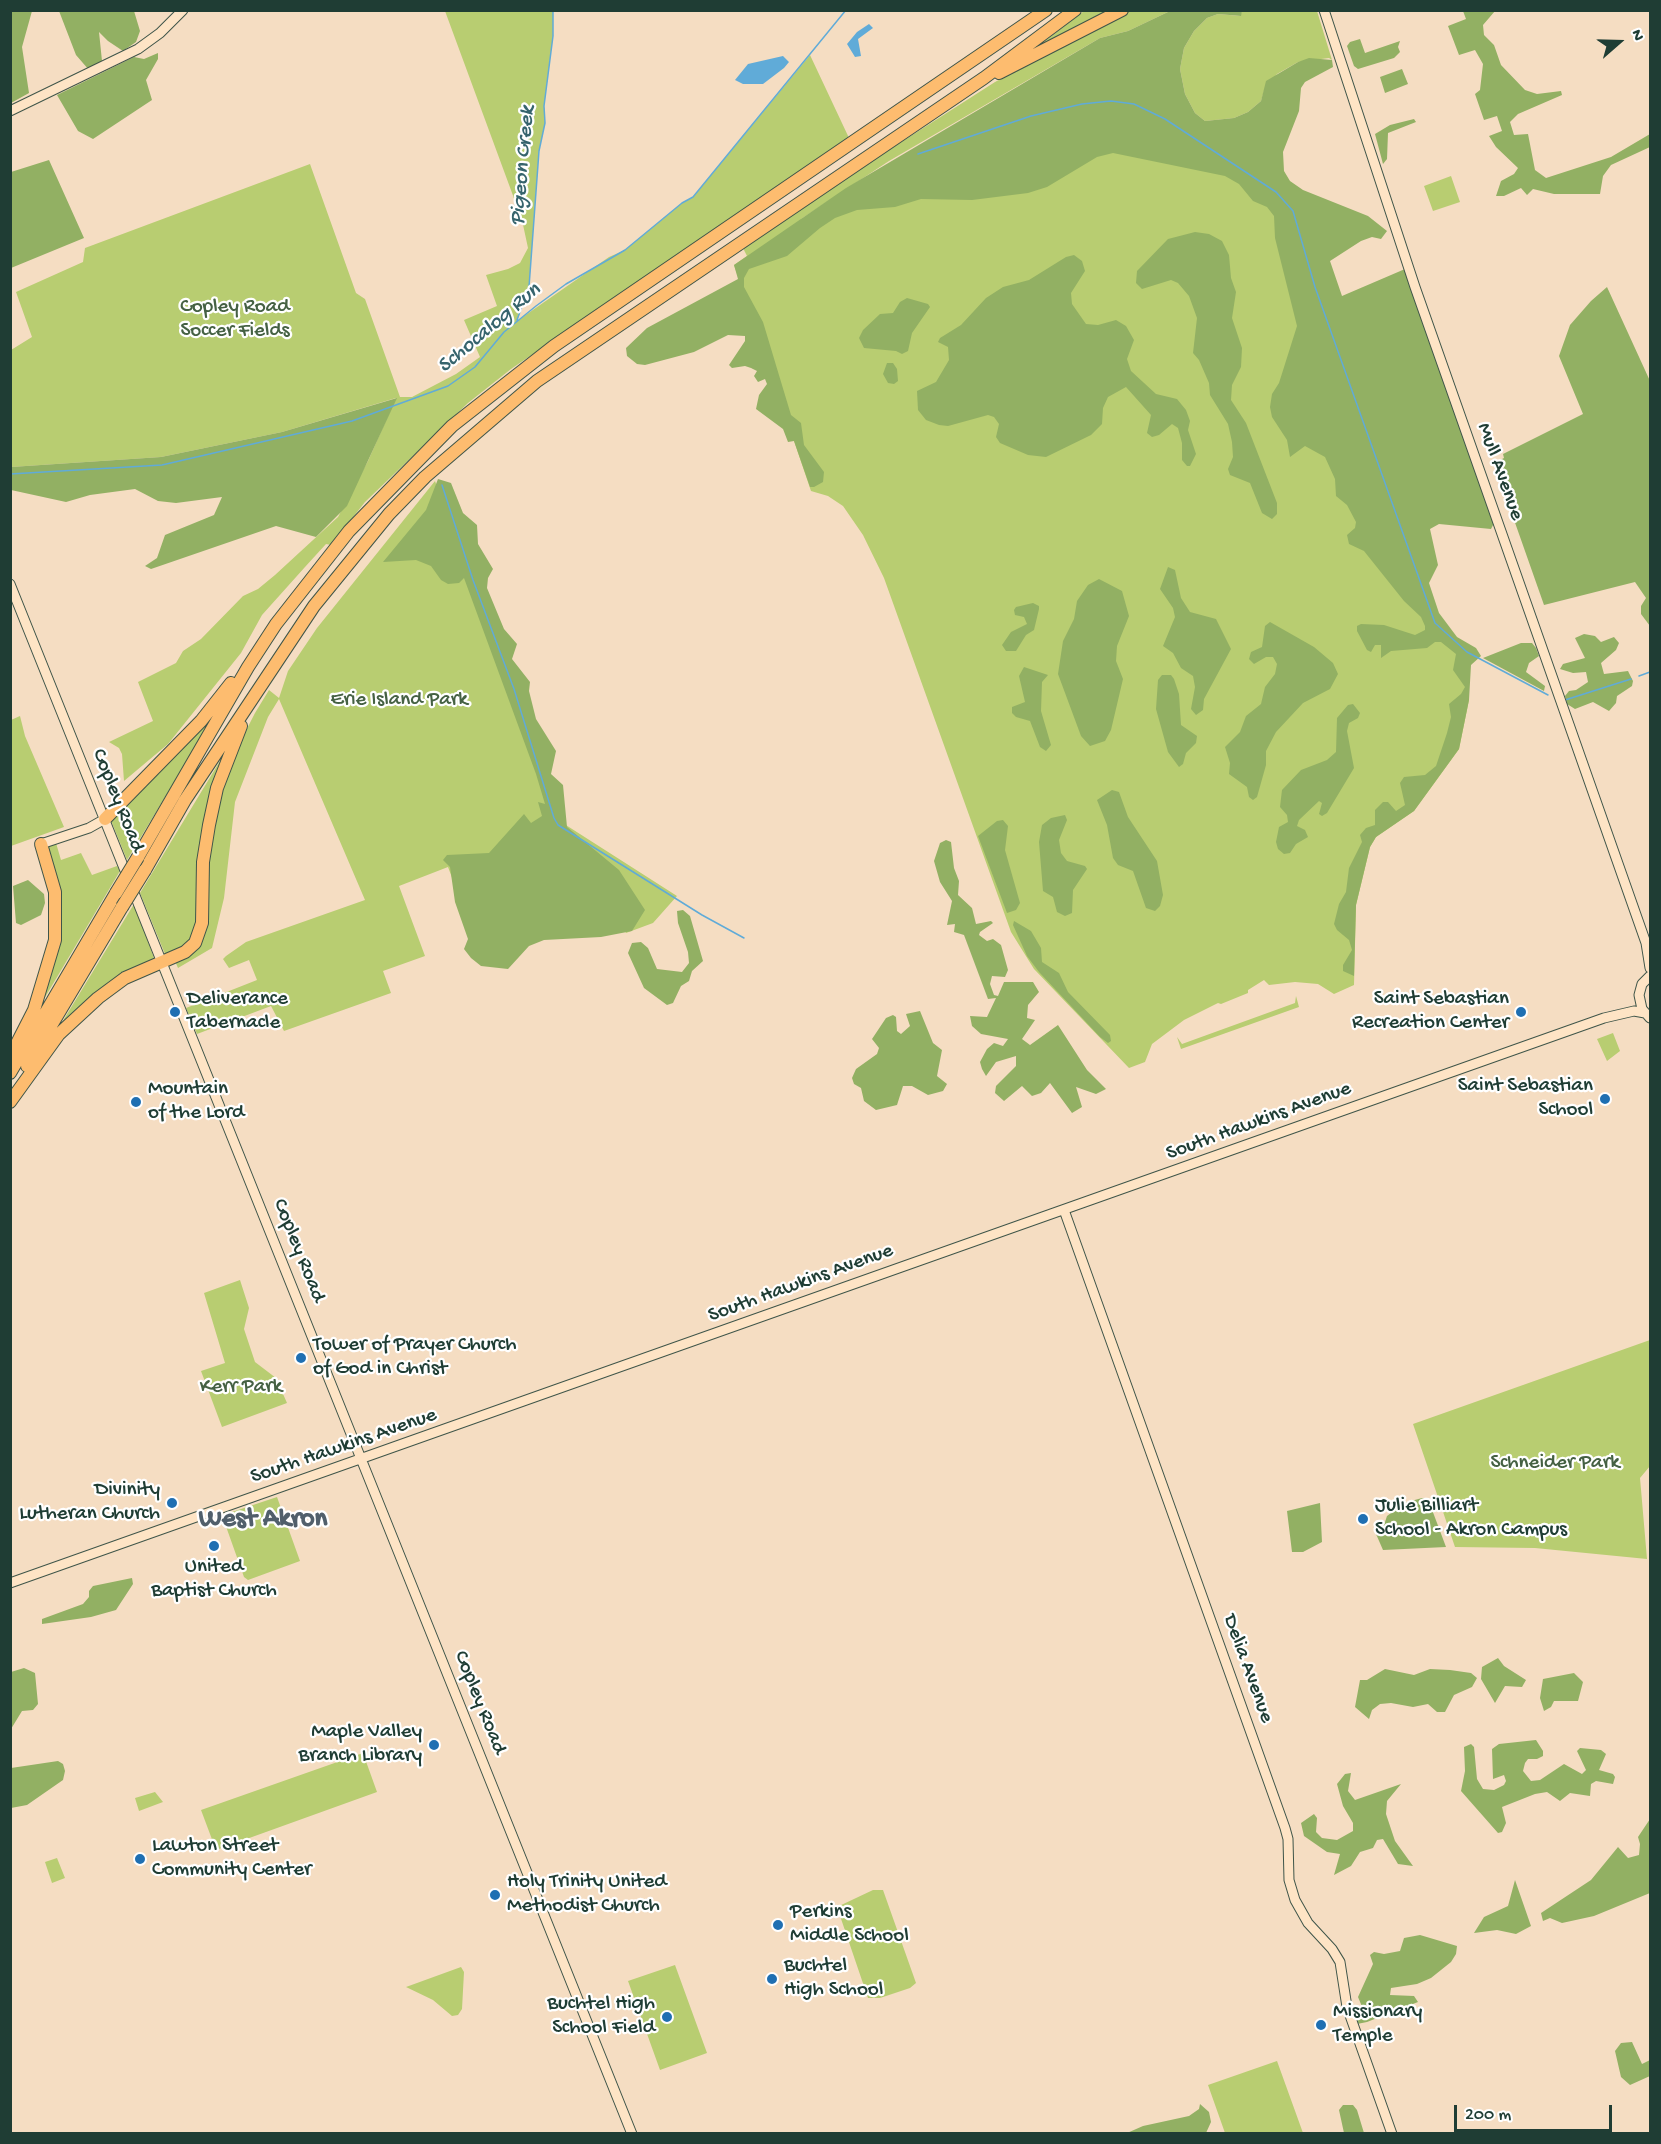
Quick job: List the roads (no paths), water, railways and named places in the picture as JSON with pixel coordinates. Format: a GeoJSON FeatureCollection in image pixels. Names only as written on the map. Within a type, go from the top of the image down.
{"type":"FeatureCollection","features":[{"type":"Feature","properties":{"kind":"highway"},"geometry":{"type":"LineString","coordinates":[[1031,22],[1040,10]]}},
{"type":"Feature","properties":{"kind":"highway"},"geometry":{"type":"LineString","coordinates":[[105,819],[201,721],[349,531],[417,459],[494,391],[554,346],[1046,10]]}},
{"type":"Feature","properties":{"kind":"highway"},"geometry":{"type":"LineString","coordinates":[[10,1096],[185,800],[314,606],[388,514],[425,477],[518,396],[651,302],[984,78],[1075,10]]}},
{"type":"Feature","properties":{"kind":"highway"},"geometry":{"type":"LineString","coordinates":[[984,78],[1023,63],[1122,10]]}},
{"type":"Feature","properties":{"kind":"highway"},"geometry":{"type":"LineString","coordinates":[[10,1102],[60,1034],[81,1013],[125,978],[189,950],[198,937],[202,923],[205,848],[218,788],[241,726],[291,642]]}},
{"type":"Feature","properties":{"kind":"highway"},"geometry":{"type":"LineString","coordinates":[[10,1073],[262,645]]}},
{"type":"Feature","properties":{"kind":"highway"},"geometry":{"type":"LineString","coordinates":[[10,1057],[34,1010],[55,940],[54,892],[41,844]]}},
{"type":"Feature","properties":{"kind":"main road"},"geometry":{"type":"LineString","coordinates":[[10,111],[138,49],[160,33],[183,10]]}},
{"type":"Feature","properties":{"kind":"main road","name":"Mull Avenue"},"geometry":{"type":"LineString","coordinates":[[1324,10],[1415,287],[1648,947],[1650,976]]}},
{"type":"Feature","properties":{"kind":"main road","name":"Copley Road"},"geometry":{"type":"LineString","coordinates":[[10,584],[632,2133]]}},
{"type":"Feature","properties":{"kind":"main road"},"geometry":{"type":"LineString","coordinates":[[41,844],[89,828],[105,819]]}},
{"type":"Feature","properties":{"kind":"main road"},"geometry":{"type":"LineString","coordinates":[[1648,1015],[1639,995],[1642,984],[1650,976]]}},
{"type":"Feature","properties":{"kind":"main road","name":"South Hawkins Avenue"},"geometry":{"type":"LineString","coordinates":[[1604,1018],[1633,1002],[1639,995]]}},
{"type":"Feature","properties":{"kind":"main road","name":"South Hawkins Avenue"},"geometry":{"type":"LineString","coordinates":[[10,1583],[1604,1018],[1634,1011],[1648,1015]]}},
{"type":"Feature","properties":{"kind":"main road","name":"Delia Avenue"},"geometry":{"type":"LineString","coordinates":[[1064,1210],[1285,1828],[1288,1839],[1289,1880],[1295,1900],[1308,1923],[1332,1949],[1340,1962],[1347,2007],[1392,2133]]}},
{"type":"Feature","properties":{"kind":"water"},"geometry":{"type":"Polygon","coordinates":[[[869,24],[873,28],[858,39],[861,56],[855,57],[847,44],[857,32],[869,24]]]}},
{"type":"Feature","properties":{"kind":"water"},"geometry":{"type":"Polygon","coordinates":[[[783,56],[789,62],[763,84],[743,84],[735,80],[748,64],[783,56]]]}},
{"type":"Feature","properties":{"kind":"waterway","name":"Pigeon Creek"},"geometry":{"type":"LineString","coordinates":[[517,320],[529,287],[539,151],[545,123],[544,106],[553,36],[553,10]]}},
{"type":"Feature","properties":{"kind":"waterway","name":"Schocalog Run"},"geometry":{"type":"LineString","coordinates":[[10,474],[162,465],[352,421],[448,386],[475,367],[504,332],[536,306],[566,284],[625,250],[682,203],[693,197],[846,10]]}},
{"type":"Feature","properties":{"kind":"waterway"},"geometry":{"type":"LineString","coordinates":[[918,154],[1031,116],[1082,104],[1111,101],[1134,104],[1165,119],[1276,192],[1293,211],[1315,287],[1435,623],[1467,652],[1548,695]]}},
{"type":"Feature","properties":{"kind":"waterway"},"geometry":{"type":"LineString","coordinates":[[442,485],[473,580],[514,689],[558,825],[702,915],[744,938]]}},
{"type":"Feature","properties":{"kind":"waterway"},"geometry":{"type":"LineString","coordinates":[[1639,676],[1650,672]]}},
{"type":"Feature","properties":{"kind":"waterway"},"geometry":{"type":"LineString","coordinates":[[1565,700],[1631,679]]}},
{"type":"Feature","properties":{"kind":"place","name":"Deliverance Tabernacle"},"geometry":{"type":"Point","coordinates":[175,1012]}},
{"type":"Feature","properties":{"kind":"place","name":"Saint Sebastian Recreation Center"},"geometry":{"type":"Point","coordinates":[1521,1012]}},
{"type":"Feature","properties":{"kind":"place","name":"Saint Sebastian School"},"geometry":{"type":"Point","coordinates":[1605,1099]}},
{"type":"Feature","properties":{"kind":"place","name":"Mountain of the Lord"},"geometry":{"type":"Point","coordinates":[136,1102]}},
{"type":"Feature","properties":{"kind":"place","name":"Tower of Prayer Church of God in Christ"},"geometry":{"type":"Point","coordinates":[301,1358]}},
{"type":"Feature","properties":{"kind":"place","name":"Divinity Lutheran Church"},"geometry":{"type":"Point","coordinates":[172,1503]}},
{"type":"Feature","properties":{"kind":"place","name":"Julie Billiart School - Akron Campus"},"geometry":{"type":"Point","coordinates":[1363,1519]}},
{"type":"Feature","properties":{"kind":"place","name":"United Baptist Church"},"geometry":{"type":"Point","coordinates":[214,1546]}},
{"type":"Feature","properties":{"kind":"place","name":"Maple Valley Branch Library"},"geometry":{"type":"Point","coordinates":[434,1745]}},
{"type":"Feature","properties":{"kind":"place","name":"Lawton Street Community Center"},"geometry":{"type":"Point","coordinates":[140,1859]}},
{"type":"Feature","properties":{"kind":"place","name":"Holy Trinity United Methodist Church"},"geometry":{"type":"Point","coordinates":[495,1895]}},
{"type":"Feature","properties":{"kind":"place","name":"Perkins Middle School"},"geometry":{"type":"Point","coordinates":[778,1925]}},
{"type":"Feature","properties":{"kind":"place","name":"Buchtel High School"},"geometry":{"type":"Point","coordinates":[772,1979]}},
{"type":"Feature","properties":{"kind":"place","name":"Buchtel High School Field"},"geometry":{"type":"Point","coordinates":[667,2017]}},
{"type":"Feature","properties":{"kind":"place","name":"Missionary Temple"},"geometry":{"type":"Point","coordinates":[1321,2025]}},
{"type":"Feature","properties":{"kind":"district","name":"West Akron"},"geometry":{"type":"Point","coordinates":[263,1521]}},
{"type":"Feature","properties":{"kind":"park label","name":"Copley Road Soccer Fields"},"geometry":{"type":"Point","coordinates":[235,320]}},
{"type":"Feature","properties":{"kind":"park label","name":"Erie Island Park"},"geometry":{"type":"Point","coordinates":[399,701]}},
{"type":"Feature","properties":{"kind":"park label","name":"Kerr Park"},"geometry":{"type":"Point","coordinates":[241,1388]}},
{"type":"Feature","properties":{"kind":"park label","name":"Schneider Park"},"geometry":{"type":"Point","coordinates":[1555,1464]}}]}
